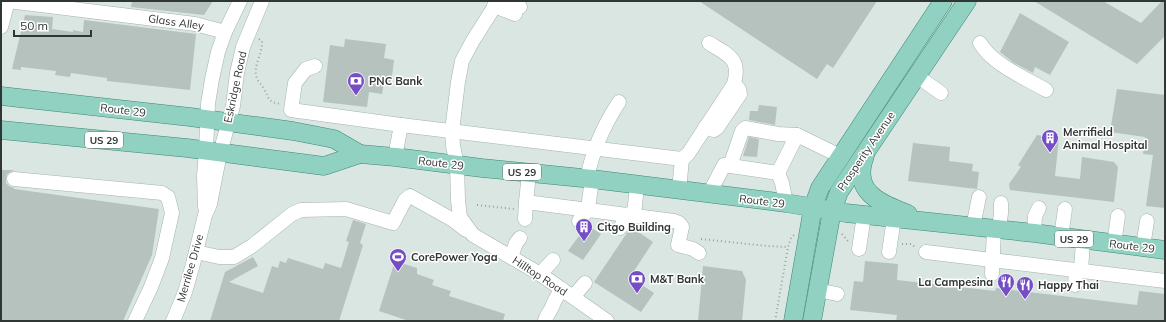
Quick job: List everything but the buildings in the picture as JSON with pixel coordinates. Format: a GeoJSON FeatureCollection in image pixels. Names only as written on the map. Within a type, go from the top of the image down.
{"type":"FeatureCollection","features":[{"type":"Feature","properties":{"kind":"main road","name":"Prosperity Avenue"},"geometry":{"type":"LineString","coordinates":[[793,321],[813,207],[820,188],[943,1]]}},
{"type":"Feature","properties":{"kind":"main road","name":"Prosperity Avenue"},"geometry":{"type":"LineString","coordinates":[[812,321],[832,211],[839,192],[967,1]]}},
{"type":"Feature","properties":{"kind":"main road","name":"Route 29"},"geometry":{"type":"LineString","coordinates":[[1,96],[207,120],[293,132],[334,139],[360,154]]}},
{"type":"Feature","properties":{"kind":"main road","name":"Route 29"},"geometry":{"type":"LineString","coordinates":[[1,130],[187,148],[324,166],[360,154],[396,157],[786,203],[864,215],[1034,233],[1165,250]]}},
{"type":"Feature","properties":{"kind":"main road"},"geometry":{"type":"LineString","coordinates":[[871,144],[862,165],[862,177],[866,190],[876,200],[927,221]]}},
{"type":"Feature","properties":{"kind":"street","name":"Glass Alley"},"geometry":{"type":"LineString","coordinates":[[8,1],[70,4],[120,10],[195,24],[226,32]]}},
{"type":"Feature","properties":{"kind":"street"},"geometry":{"type":"LineString","coordinates":[[1,27],[8,1]]}},
{"type":"Feature","properties":{"kind":"street","name":"Eskridge Road"},"geometry":{"type":"LineString","coordinates":[[207,120],[212,79],[218,52],[240,1]]}},
{"type":"Feature","properties":{"kind":"street","name":"Eskridge Road"},"geometry":{"type":"LineString","coordinates":[[216,176],[213,152],[227,123],[233,106],[237,73],[243,48],[262,1]]}},
{"type":"Feature","properties":{"kind":"street"},"geometry":{"type":"LineString","coordinates":[[496,4],[515,7]]}},
{"type":"Feature","properties":{"kind":"street","name":"Hilltop Road"},"geometry":{"type":"LineString","coordinates":[[496,4],[462,61],[455,100],[452,131],[460,217],[474,235],[540,274],[607,321]]}},
{"type":"Feature","properties":{"kind":"street"},"geometry":{"type":"LineString","coordinates":[[679,190],[682,159],[688,154],[734,84],[737,74],[732,58],[709,42]]}},
{"type":"Feature","properties":{"kind":"street"},"geometry":{"type":"LineString","coordinates":[[980,43],[993,59],[1046,90]]}},
{"type":"Feature","properties":{"kind":"street"},"geometry":{"type":"LineString","coordinates":[[315,66],[306,69],[295,83],[292,108],[401,125],[682,159]]}},
{"type":"Feature","properties":{"kind":"street"},"geometry":{"type":"LineString","coordinates":[[917,76],[941,93]]}},
{"type":"Feature","properties":{"kind":"street"},"geometry":{"type":"LineString","coordinates":[[579,221],[588,209],[591,161],[606,125],[619,102]]}},
{"type":"Feature","properties":{"kind":"street","name":"Merrilee Drive"},"geometry":{"type":"LineString","coordinates":[[205,215],[204,176],[213,152],[207,120]]}},
{"type":"Feature","properties":{"kind":"street"},"geometry":{"type":"LineString","coordinates":[[396,157],[401,125]]}},
{"type":"Feature","properties":{"kind":"street"},"geometry":{"type":"LineString","coordinates":[[730,166],[742,131],[745,128],[778,134],[797,134],[840,156]]}},
{"type":"Feature","properties":{"kind":"street"},"geometry":{"type":"LineString","coordinates":[[786,203],[778,173],[797,134]]}},
{"type":"Feature","properties":{"kind":"street"},"geometry":{"type":"LineString","coordinates":[[709,194],[724,165],[778,173]]}},
{"type":"Feature","properties":{"kind":"street"},"geometry":{"type":"LineString","coordinates":[[525,219],[529,173]]}},
{"type":"Feature","properties":{"kind":"street","name":"Merrilee Drive"},"geometry":{"type":"LineString","coordinates":[[173,321],[185,292],[205,215],[210,204],[216,176]]}},
{"type":"Feature","properties":{"kind":"street"},"geometry":{"type":"LineString","coordinates":[[14,179],[162,193],[168,198],[172,213],[163,225],[157,256],[134,315]]}},
{"type":"Feature","properties":{"kind":"street"},"geometry":{"type":"LineString","coordinates":[[620,228],[631,215],[638,185]]}},
{"type":"Feature","properties":{"kind":"street"},"geometry":{"type":"LineString","coordinates":[[196,252],[219,257],[234,257],[252,246],[292,214],[301,210],[346,209],[393,223],[405,200],[410,196],[453,220],[474,235]]}},
{"type":"Feature","properties":{"kind":"street"},"geometry":{"type":"LineString","coordinates":[[973,227],[979,198]]}},
{"type":"Feature","properties":{"kind":"street"},"geometry":{"type":"LineString","coordinates":[[526,202],[588,209],[679,223],[682,227],[678,245],[693,249],[699,253]]}},
{"type":"Feature","properties":{"kind":"street"},"geometry":{"type":"LineString","coordinates":[[992,267],[996,229],[1001,213],[1000,202]]}},
{"type":"Feature","properties":{"kind":"street"},"geometry":{"type":"LineString","coordinates":[[1034,233],[1036,216],[1039,208]]}},
{"type":"Feature","properties":{"kind":"street"},"geometry":{"type":"LineString","coordinates":[[1062,237],[1065,209]]}},
{"type":"Feature","properties":{"kind":"street"},"geometry":{"type":"LineString","coordinates":[[859,249],[864,215]]}},
{"type":"Feature","properties":{"kind":"street"},"geometry":{"type":"LineString","coordinates":[[1114,244],[1118,216]]}},
{"type":"Feature","properties":{"kind":"street"},"geometry":{"type":"LineString","coordinates":[[890,249],[894,218]]}},
{"type":"Feature","properties":{"kind":"street"},"geometry":{"type":"LineString","coordinates":[[1143,247],[1147,221]]}},
{"type":"Feature","properties":{"kind":"street"},"geometry":{"type":"LineString","coordinates":[[511,256],[516,243],[520,238]]}},
{"type":"Feature","properties":{"kind":"street"},"geometry":{"type":"LineString","coordinates":[[1075,285],[1079,271],[1083,240]]}},
{"type":"Feature","properties":{"kind":"street"},"geometry":{"type":"LineString","coordinates":[[926,252],[992,267],[1050,274],[1079,271],[1122,283],[1165,281]]}},
{"type":"Feature","properties":{"kind":"street"},"geometry":{"type":"LineString","coordinates":[[540,274],[553,260]]}},
{"type":"Feature","properties":{"kind":"street"},"geometry":{"type":"LineString","coordinates":[[573,297],[585,283]]}},
{"type":"Feature","properties":{"kind":"street"},"geometry":{"type":"LineString","coordinates":[[545,321],[554,300],[562,289]]}},
{"type":"Feature","properties":{"kind":"street"},"geometry":{"type":"LineString","coordinates":[[817,290],[837,294]]}},
{"type":"Feature","properties":{"kind":"path"},"geometry":{"type":"LineString","coordinates":[[258,38],[262,41],[262,44],[255,72],[256,77],[264,88],[267,98],[272,102],[292,108]]}},
{"type":"Feature","properties":{"kind":"path"},"geometry":{"type":"LineString","coordinates":[[775,321],[788,247],[791,238],[798,232]]}},
{"type":"Feature","properties":{"kind":"path"},"geometry":{"type":"LineString","coordinates":[[681,236],[788,247]]}},
{"type":"Feature","properties":{"kind":"path"},"geometry":{"type":"LineString","coordinates":[[890,249],[907,243],[926,252]]}},
{"type":"Feature","properties":{"kind":"place","name":"PNC Bank"},"geometry":{"type":"Point","coordinates":[356,96]}},
{"type":"Feature","properties":{"kind":"place","name":"Merrifield Animal Hospital"},"geometry":{"type":"Point","coordinates":[1050,153]}},
{"type":"Feature","properties":{"kind":"place","name":"Citgo Building"},"geometry":{"type":"Point","coordinates":[584,242]}},
{"type":"Feature","properties":{"kind":"place","name":"CorePower Yoga"},"geometry":{"type":"Point","coordinates":[398,272]}},
{"type":"Feature","properties":{"kind":"place","name":"M&T Bank"},"geometry":{"type":"Point","coordinates":[637,294]}},
{"type":"Feature","properties":{"kind":"place","name":"La Campesina"},"geometry":{"type":"Point","coordinates":[1006,297]}},
{"type":"Feature","properties":{"kind":"place","name":"Happy Thai"},"geometry":{"type":"Point","coordinates":[1025,300]}}]}
